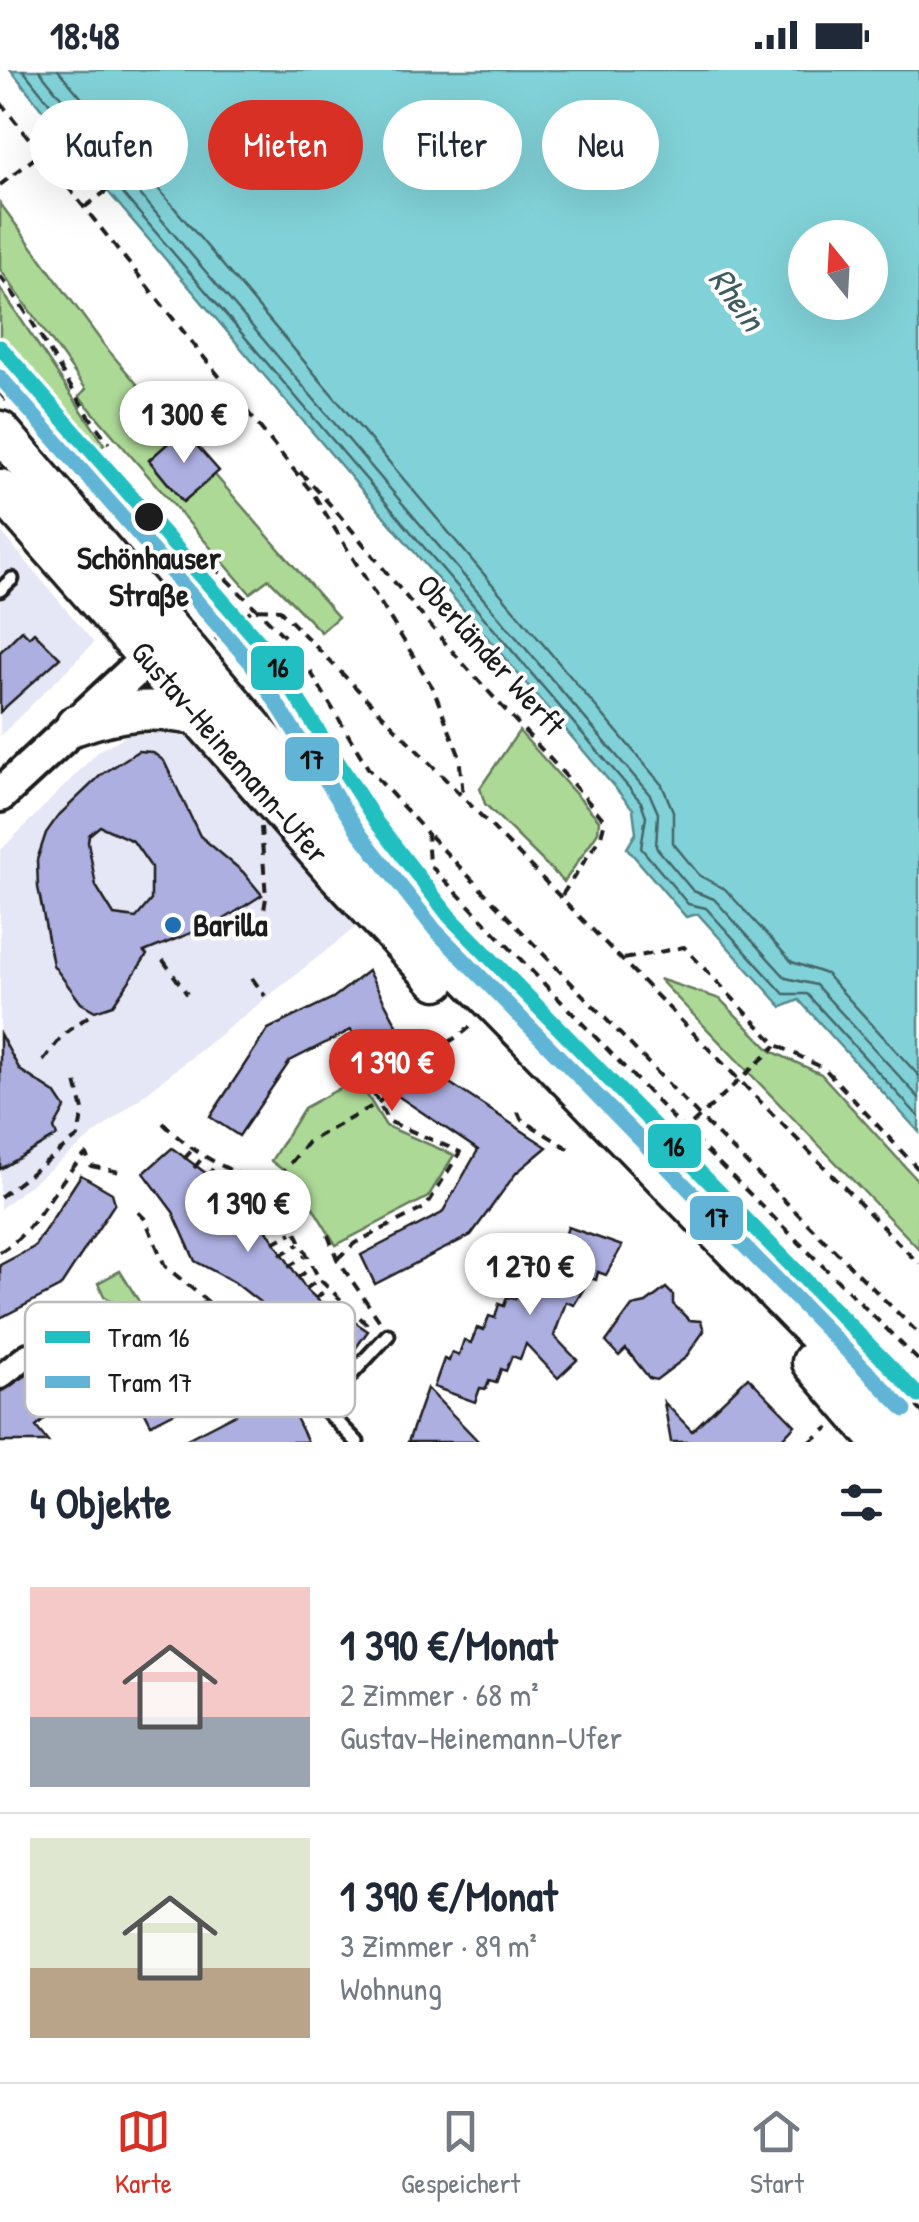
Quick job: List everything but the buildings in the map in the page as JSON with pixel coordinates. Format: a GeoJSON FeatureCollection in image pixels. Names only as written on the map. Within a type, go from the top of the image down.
{"type":"FeatureCollection","features":[{"type":"Feature","properties":{"kind":"main road","name":"Gustav-Heinemann-Ufer"},"geometry":{"type":"LineString","coordinates":[[0,431],[161,646],[202,716],[276,803],[477,1020],[771,1315],[878,1440]]}},
{"type":"Feature","properties":{"kind":"main road","name":"Gustav-Heinemann-Ufer"},"geometry":{"type":"LineString","coordinates":[[0,489],[161,646],[443,950],[919,1438]]}},
{"type":"Feature","properties":{"kind":"main road"},"geometry":{"type":"LineString","coordinates":[[76,725],[110,713],[155,708],[202,716]]}},
{"type":"Feature","properties":{"kind":"street"},"geometry":{"type":"LineString","coordinates":[[0,795],[161,646]]}},
{"type":"Feature","properties":{"kind":"street"},"geometry":{"type":"LineString","coordinates":[[0,1377],[25,1356]]}},
{"type":"Feature","properties":{"kind":"lane"},"geometry":{"type":"LineString","coordinates":[[0,590],[12,580]]}},
{"type":"Feature","properties":{"kind":"lane"},"geometry":{"type":"LineString","coordinates":[[355,1371],[388,1336]]}},
{"type":"Feature","properties":{"kind":"lane"},"geometry":{"type":"LineString","coordinates":[[333,1417],[358,1442]]}},
{"type":"Feature","properties":{"kind":"path","name":"Oberländer Werft"},"geometry":{"type":"LineString","coordinates":[[0,102],[30,140]]}},
{"type":"Feature","properties":{"kind":"path"},"geometry":{"type":"LineString","coordinates":[[0,184],[30,162]]}},
{"type":"Feature","properties":{"kind":"path","name":"Oberländer Werft"},"geometry":{"type":"LineString","coordinates":[[70,190],[314,494],[433,688],[459,754],[463,795]]}},
{"type":"Feature","properties":{"kind":"path"},"geometry":{"type":"LineString","coordinates":[[84,208],[109,190]]}},
{"type":"Feature","properties":{"kind":"path"},"geometry":{"type":"LineString","coordinates":[[0,276],[55,355],[75,398],[109,443]]}},
{"type":"Feature","properties":{"kind":"path","name":"Oberländer Werft"},"geometry":{"type":"LineString","coordinates":[[284,457],[344,518],[436,632],[523,724],[605,821],[601,836],[562,895]]}},
{"type":"Feature","properties":{"kind":"path"},"geometry":{"type":"LineString","coordinates":[[213,566],[297,650],[368,768],[427,832],[440,852],[450,854],[700,1116],[919,1334]]}},
{"type":"Feature","properties":{"kind":"path"},"geometry":{"type":"LineString","coordinates":[[188,586],[227,631]]}},
{"type":"Feature","properties":{"kind":"path"},"geometry":{"type":"LineString","coordinates":[[214,641],[253,609],[280,610],[919,1264]]}},
{"type":"Feature","properties":{"kind":"path"},"geometry":{"type":"LineString","coordinates":[[263,916],[266,880],[259,831],[276,803]]}},
{"type":"Feature","properties":{"kind":"path"},"geometry":{"type":"LineString","coordinates":[[427,832],[429,864],[678,1123],[919,1361]]}},
{"type":"Feature","properties":{"kind":"path"},"geometry":{"type":"LineString","coordinates":[[624,958],[684,947],[777,1045],[826,1069],[919,1170]]}},
{"type":"Feature","properties":{"kind":"path"},"geometry":{"type":"LineString","coordinates":[[162,960],[187,994]]}},
{"type":"Feature","properties":{"kind":"path"},"geometry":{"type":"LineString","coordinates":[[252,978],[265,996]]}},
{"type":"Feature","properties":{"kind":"path"},"geometry":{"type":"LineString","coordinates":[[43,1061],[63,1035],[90,1015]]}},
{"type":"Feature","properties":{"kind":"path"},"geometry":{"type":"LineString","coordinates":[[416,1060],[434,1048],[450,1046],[477,1020]]}},
{"type":"Feature","properties":{"kind":"path"},"geometry":{"type":"LineString","coordinates":[[692,1124],[777,1045]]}},
{"type":"Feature","properties":{"kind":"path"},"geometry":{"type":"LineString","coordinates":[[338,1260],[355,1244],[426,1207],[460,1152],[388,1121],[360,1067]]}},
{"type":"Feature","properties":{"kind":"path"},"geometry":{"type":"LineString","coordinates":[[0,1198],[75,1141],[84,1122],[76,1082]]}},
{"type":"Feature","properties":{"kind":"path"},"geometry":{"type":"LineString","coordinates":[[256,1205],[315,1137],[378,1103],[390,1091]]}},
{"type":"Feature","properties":{"kind":"path"},"geometry":{"type":"LineString","coordinates":[[518,1112],[520,1119],[572,1152]]}},
{"type":"Feature","properties":{"kind":"path"},"geometry":{"type":"LineString","coordinates":[[163,1123],[180,1141],[228,1172],[274,1186]]}},
{"type":"Feature","properties":{"kind":"path"},"geometry":{"type":"LineString","coordinates":[[75,1141],[91,1166],[120,1172]]}},
{"type":"Feature","properties":{"kind":"path"},"geometry":{"type":"LineString","coordinates":[[184,1159],[193,1149]]}},
{"type":"Feature","properties":{"kind":"path"},"geometry":{"type":"LineString","coordinates":[[0,1252],[33,1227],[72,1168],[86,1154]]}},
{"type":"Feature","properties":{"kind":"path"},"geometry":{"type":"LineString","coordinates":[[194,1168],[204,1156]]}},
{"type":"Feature","properties":{"kind":"path"},"geometry":{"type":"LineString","coordinates":[[207,1178],[216,1164]]}},
{"type":"Feature","properties":{"kind":"path"},"geometry":{"type":"LineString","coordinates":[[219,1185],[228,1172]]}},
{"type":"Feature","properties":{"kind":"path"},"geometry":{"type":"LineString","coordinates":[[274,1186],[298,1244],[326,1289],[339,1302]]}},
{"type":"Feature","properties":{"kind":"path"},"geometry":{"type":"LineString","coordinates":[[138,1212],[146,1219],[164,1266],[208,1302]]}},
{"type":"Feature","properties":{"kind":"path"},"geometry":{"type":"LineString","coordinates":[[273,1243],[292,1233]]}},
{"type":"Feature","properties":{"kind":"path"},"geometry":{"type":"LineString","coordinates":[[328,1235],[338,1260],[388,1336]]}},
{"type":"Feature","properties":{"kind":"path"},"geometry":{"type":"LineString","coordinates":[[280,1255],[298,1244]]}},
{"type":"Feature","properties":{"kind":"path"},"geometry":{"type":"LineString","coordinates":[[288,1268],[306,1256]]}},
{"type":"Feature","properties":{"kind":"path"},"geometry":{"type":"LineString","coordinates":[[297,1278],[312,1268]]}},
{"type":"Feature","properties":{"kind":"path"},"geometry":{"type":"LineString","coordinates":[[306,1289],[319,1279]]}},
{"type":"Feature","properties":{"kind":"path"},"geometry":{"type":"LineString","coordinates":[[315,1299],[326,1289]]}},
{"type":"Feature","properties":{"kind":"path"},"geometry":{"type":"LineString","coordinates":[[355,1316],[371,1328]]}},
{"type":"Feature","properties":{"kind":"shaded area"},"geometry":{"type":"Polygon","coordinates":[[[0,530],[94,643],[0,736],[0,530]]]}},
{"type":"Feature","properties":{"kind":"shaded area"},"geometry":{"type":"Polygon","coordinates":[[[140,728],[190,738],[356,927],[0,1209],[0,851],[100,750],[140,728]]]}},
{"type":"Feature","properties":{"kind":"green space"},"geometry":{"type":"Polygon","coordinates":[[[0,203],[104,345],[179,434],[149,461],[183,502],[215,475],[338,617],[321,632],[269,579],[250,593],[79,396],[86,389],[0,269],[0,203]]]}},
{"type":"Feature","properties":{"kind":"green space"},"geometry":{"type":"Polygon","coordinates":[[[0,288],[104,444],[99,448],[0,336],[0,288]]]}},
{"type":"Feature","properties":{"kind":"green space"},"geometry":{"type":"Polygon","coordinates":[[[519,731],[599,820],[598,832],[564,882],[485,804],[480,788],[519,731]]]}},
{"type":"Feature","properties":{"kind":"green space"},"geometry":{"type":"Polygon","coordinates":[[[659,979],[720,999],[771,1051],[821,1074],[919,1182],[919,1249],[659,979]]]}},
{"type":"Feature","properties":{"kind":"green space"},"geometry":{"type":"Polygon","coordinates":[[[357,1079],[386,1126],[454,1155],[428,1197],[336,1245],[296,1180],[271,1161],[304,1108],[357,1079]]]}},
{"type":"Feature","properties":{"kind":"green space"},"geometry":{"type":"Polygon","coordinates":[[[120,1271],[139,1302],[113,1302],[104,1296],[98,1283],[120,1271]]]}},
{"type":"Feature","properties":{"kind":"water","name":"Rhein"},"geometry":{"type":"Polygon","coordinates":[[[11,70],[919,70],[919,1132],[799,1000],[782,1007],[698,914],[686,917],[627,848],[636,833],[633,809],[107,190],[188,190],[188,100],[35,100],[11,70]]]}},
{"type":"Feature","properties":{"kind":"tram line","name":"16"},"geometry":{"type":"LineString","coordinates":[[0,347],[267,651],[377,823],[449,916],[919,1396]]}},
{"type":"Feature","properties":{"kind":"tram line","name":"17"},"geometry":{"type":"LineString","coordinates":[[0,377],[251,663],[360,834],[435,930],[905,1410]]}},
{"type":"Feature","properties":{"kind":"place","name":"Schönhauser Straße"},"geometry":{"type":"Point","coordinates":[149,517]}},
{"type":"Feature","properties":{"kind":"place","name":"Barilla"},"geometry":{"type":"Point","coordinates":[173,925]}}]}
